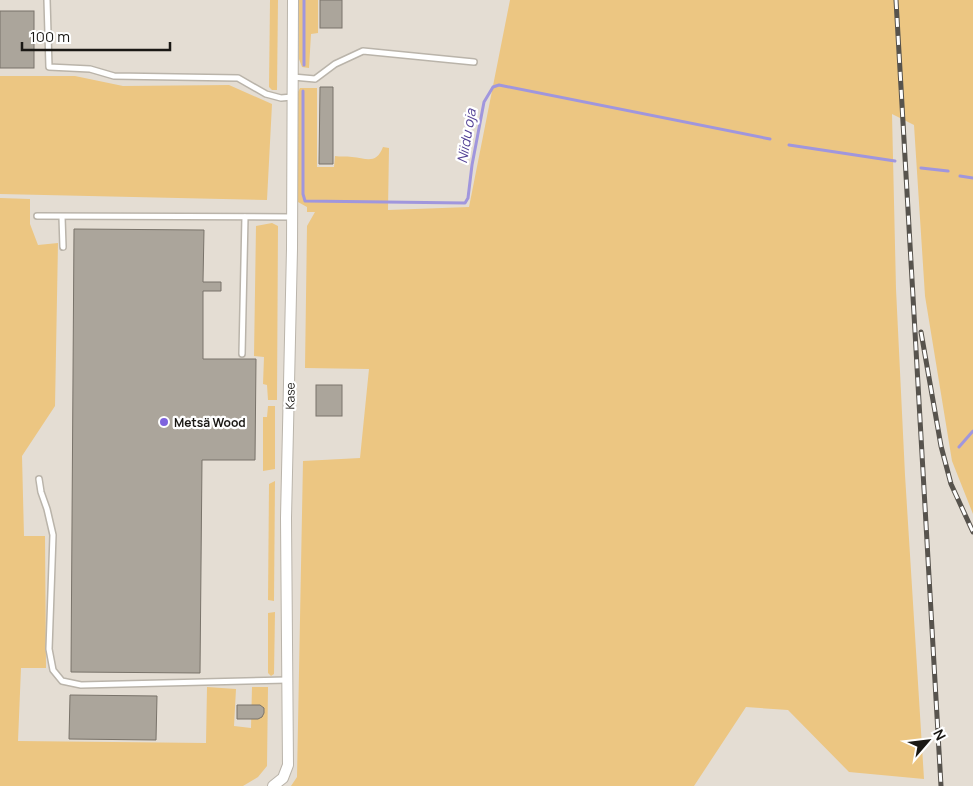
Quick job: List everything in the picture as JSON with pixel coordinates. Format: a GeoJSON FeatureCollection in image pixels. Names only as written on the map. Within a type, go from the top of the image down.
{"type":"FeatureCollection","features":[{"type":"Feature","properties":{"kind":"street","name":"Kase"},"geometry":{"type":"LineString","coordinates":[[274,786],[283,778],[288,765],[286,518],[292,217],[293,0]]}},
{"type":"Feature","properties":{"kind":"lane"},"geometry":{"type":"LineString","coordinates":[[47,0],[49,67],[90,69],[114,76],[238,78],[266,94],[281,98],[292,96]]}},
{"type":"Feature","properties":{"kind":"lane"},"geometry":{"type":"LineString","coordinates":[[292,77],[315,79],[335,64],[363,51],[474,62]]}},
{"type":"Feature","properties":{"kind":"lane"},"geometry":{"type":"LineString","coordinates":[[37,216],[292,217]]}},
{"type":"Feature","properties":{"kind":"lane"},"geometry":{"type":"LineString","coordinates":[[62,217],[62,247]]}},
{"type":"Feature","properties":{"kind":"lane"},"geometry":{"type":"LineString","coordinates":[[242,354],[245,217]]}},
{"type":"Feature","properties":{"kind":"lane"},"geometry":{"type":"LineString","coordinates":[[39,479],[53,535],[49,649],[53,670],[62,681],[82,684],[287,680]]}},
{"type":"Feature","properties":{"kind":"shaded area"},"geometry":{"type":"Polygon","coordinates":[[[270,0],[278,0],[277,90],[272,90],[269,87],[270,0]]]}},
{"type":"Feature","properties":{"kind":"shaded area"},"geometry":{"type":"Polygon","coordinates":[[[299,0],[318,0],[318,33],[311,34],[309,68],[302,67],[299,59],[299,0]]]}},
{"type":"Feature","properties":{"kind":"shaded area"},"geometry":{"type":"Polygon","coordinates":[[[510,0],[973,0],[973,514],[952,461],[925,296],[914,125],[892,114],[896,289],[905,475],[924,779],[849,772],[788,710],[746,707],[694,786],[291,786],[297,777],[303,461],[360,458],[369,369],[305,368],[307,226],[315,212],[307,212],[307,207],[298,202],[298,92],[300,88],[317,88],[317,167],[334,167],[335,156],[370,159],[377,156],[383,147],[389,148],[388,210],[469,207],[510,0]]]}},
{"type":"Feature","properties":{"kind":"shaded area"},"geometry":{"type":"Polygon","coordinates":[[[0,76],[75,76],[123,86],[229,85],[272,104],[267,200],[0,194],[0,76]]]}},
{"type":"Feature","properties":{"kind":"shaded area"},"geometry":{"type":"Polygon","coordinates":[[[0,198],[30,199],[30,224],[38,245],[58,243],[55,406],[22,456],[24,536],[45,536],[46,668],[21,668],[18,741],[206,743],[207,687],[236,689],[234,726],[251,728],[252,687],[268,687],[267,766],[258,777],[243,786],[0,786],[0,198]]]}},
{"type":"Feature","properties":{"kind":"shaded area"},"geometry":{"type":"Polygon","coordinates":[[[272,223],[278,226],[277,400],[268,400],[267,385],[263,384],[264,357],[254,356],[256,226],[272,223]]]}},
{"type":"Feature","properties":{"kind":"shaded area"},"geometry":{"type":"Polygon","coordinates":[[[268,406],[275,406],[275,469],[263,471],[263,417],[267,417],[268,406]]]}},
{"type":"Feature","properties":{"kind":"shaded area"},"geometry":{"type":"Polygon","coordinates":[[[275,481],[274,601],[268,600],[269,484],[275,481]]]}},
{"type":"Feature","properties":{"kind":"shaded area"},"geometry":{"type":"Polygon","coordinates":[[[275,612],[274,674],[271,676],[268,673],[268,613],[275,612]]]}},
{"type":"Feature","properties":{"kind":"building"},"geometry":{"type":"Polygon","coordinates":[[[320,0],[342,0],[342,28],[320,28],[320,0]]]}},
{"type":"Feature","properties":{"kind":"building"},"geometry":{"type":"Polygon","coordinates":[[[0,11],[34,11],[34,68],[0,68],[0,11]]]}},
{"type":"Feature","properties":{"kind":"building"},"geometry":{"type":"Polygon","coordinates":[[[320,87],[333,87],[333,164],[319,164],[320,87]]]}},
{"type":"Feature","properties":{"kind":"building","name":"Metsä Wood"},"geometry":{"type":"Polygon","coordinates":[[[74,229],[204,230],[203,282],[221,282],[221,291],[203,291],[203,359],[256,359],[255,460],[202,460],[200,673],[71,672],[74,229]]]}},
{"type":"Feature","properties":{"kind":"building"},"geometry":{"type":"Polygon","coordinates":[[[316,385],[342,385],[342,416],[316,416],[316,385]]]}},
{"type":"Feature","properties":{"kind":"building"},"geometry":{"type":"Polygon","coordinates":[[[70,695],[157,696],[156,740],[69,739],[70,695]]]}},
{"type":"Feature","properties":{"kind":"building"},"geometry":{"type":"Polygon","coordinates":[[[237,705],[260,705],[264,708],[264,713],[258,719],[237,719],[237,705]]]}},
{"type":"Feature","properties":{"kind":"waterway","name":"Niidu oja"},"geometry":{"type":"LineString","coordinates":[[304,0],[304,65]]}},
{"type":"Feature","properties":{"kind":"waterway","name":"Niidu oja"},"geometry":{"type":"LineString","coordinates":[[303,91],[303,194],[305,201],[465,203],[468,198],[484,102],[493,87],[499,85],[770,139]]}},
{"type":"Feature","properties":{"kind":"waterway","name":"Niidu oja"},"geometry":{"type":"LineString","coordinates":[[789,145],[895,161]]}},
{"type":"Feature","properties":{"kind":"waterway","name":"Niidu oja"},"geometry":{"type":"LineString","coordinates":[[921,168],[948,171]]}},
{"type":"Feature","properties":{"kind":"waterway","name":"Niidu oja"},"geometry":{"type":"LineString","coordinates":[[960,176],[973,178]]}},
{"type":"Feature","properties":{"kind":"waterway"},"geometry":{"type":"LineString","coordinates":[[959,447],[973,431]]}},
{"type":"Feature","properties":{"kind":"railway"},"geometry":{"type":"LineString","coordinates":[[896,0],[941,786]]}},
{"type":"Feature","properties":{"kind":"railway"},"geometry":{"type":"LineString","coordinates":[[921,332],[941,446],[951,484],[973,532]]}},
{"type":"Feature","properties":{"kind":"place","name":"Metsä Wood"},"geometry":{"type":"Point","coordinates":[164,422]}}]}
